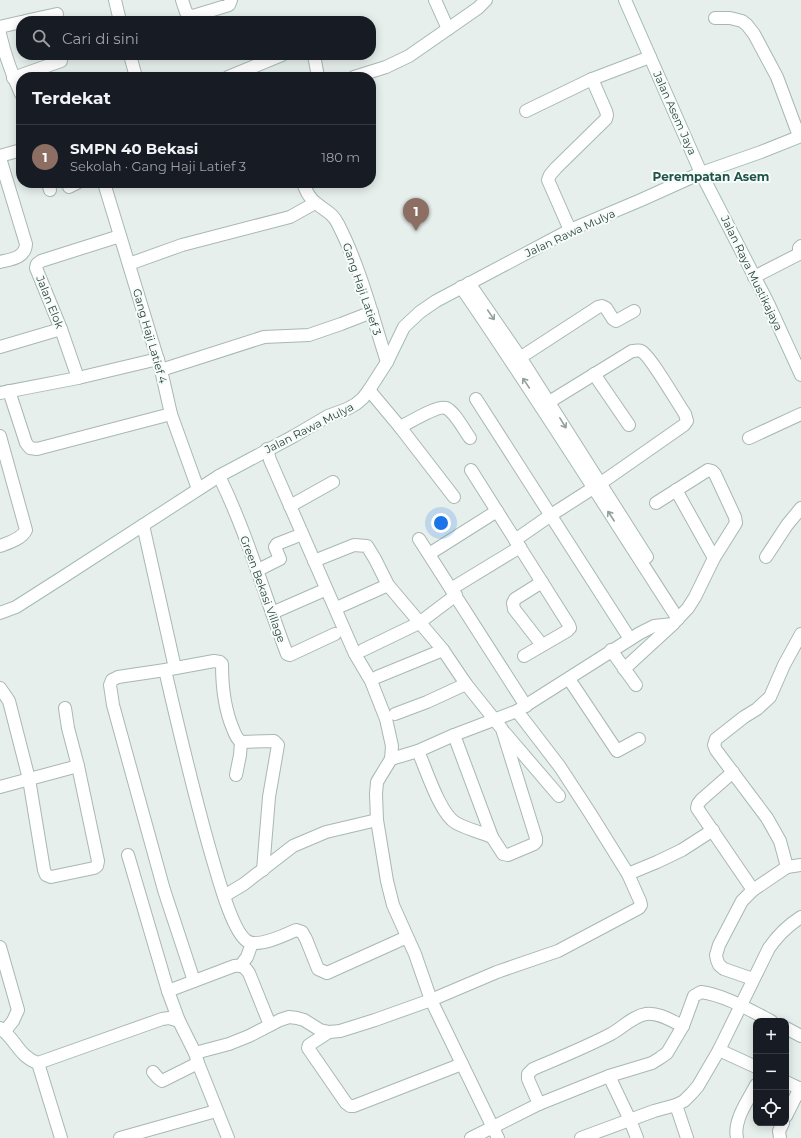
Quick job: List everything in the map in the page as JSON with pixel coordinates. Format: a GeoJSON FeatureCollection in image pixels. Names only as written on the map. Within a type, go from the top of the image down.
{"type":"FeatureCollection","features":[{"type":"Feature","properties":{"kind":"street"},"geometry":{"type":"LineString","coordinates":[[115,0],[119,16]]}},
{"type":"Feature","properties":{"kind":"street"},"geometry":{"type":"LineString","coordinates":[[182,0],[188,15],[193,16],[229,5],[231,0]]}},
{"type":"Feature","properties":{"kind":"street"},"geometry":{"type":"LineString","coordinates":[[434,0],[448,29]]}},
{"type":"Feature","properties":{"kind":"street"},"geometry":{"type":"LineString","coordinates":[[372,72],[386,68],[409,56],[478,8],[486,0]]}},
{"type":"Feature","properties":{"kind":"street","name":"Jalan Asem Jaya"},"geometry":{"type":"LineString","coordinates":[[625,0],[701,173]]}},
{"type":"Feature","properties":{"kind":"street"},"geometry":{"type":"LineString","coordinates":[[48,16],[57,14]]}},
{"type":"Feature","properties":{"kind":"street"},"geometry":{"type":"LineString","coordinates":[[701,173],[800,136],[777,77],[754,34],[742,21],[730,18],[715,18]]}},
{"type":"Feature","properties":{"kind":"street"},"geometry":{"type":"LineString","coordinates":[[0,27],[16,23]]}},
{"type":"Feature","properties":{"kind":"street"},"geometry":{"type":"LineString","coordinates":[[0,34],[16,84]]}},
{"type":"Feature","properties":{"kind":"street"},"geometry":{"type":"LineString","coordinates":[[526,111],[592,79],[650,57]]}},
{"type":"Feature","properties":{"kind":"street"},"geometry":{"type":"LineString","coordinates":[[131,60],[135,72]]}},
{"type":"Feature","properties":{"kind":"street"},"geometry":{"type":"LineString","coordinates":[[240,72],[270,60]]}},
{"type":"Feature","properties":{"kind":"street"},"geometry":{"type":"LineString","coordinates":[[315,60],[317,72]]}},
{"type":"Feature","properties":{"kind":"street"},"geometry":{"type":"LineString","coordinates":[[30,72],[61,61]]}},
{"type":"Feature","properties":{"kind":"street"},"geometry":{"type":"LineString","coordinates":[[570,230],[548,180],[556,168],[606,119],[606,110],[592,79]]}},
{"type":"Feature","properties":{"kind":"street"},"geometry":{"type":"LineString","coordinates":[[0,262],[21,255],[25,250],[26,244],[0,157],[16,152]]}},
{"type":"Feature","properties":{"kind":"street"},"geometry":{"type":"LineString","coordinates":[[686,180],[695,158]]}},
{"type":"Feature","properties":{"kind":"street","name":"Jalan Rawa Mulya"},"geometry":{"type":"LineString","coordinates":[[0,613],[16,607],[219,476],[328,416],[347,409],[363,398],[387,362],[404,327],[410,320],[436,301],[570,230],[701,173]]}},
{"type":"Feature","properties":{"kind":"street","name":"Jalan Raya Mustikajaya"},"geometry":{"type":"LineString","coordinates":[[701,173],[754,277],[801,375]]}},
{"type":"Feature","properties":{"kind":"street","name":"Gang Haji Latief 4"},"geometry":{"type":"LineString","coordinates":[[106,188],[160,365],[171,414],[198,489]]}},
{"type":"Feature","properties":{"kind":"street","name":"Gang Haji Latief 3"},"geometry":{"type":"LineString","coordinates":[[305,188],[315,203],[332,214],[337,223],[352,255],[372,312],[387,362]]}},
{"type":"Feature","properties":{"kind":"street"},"geometry":{"type":"LineString","coordinates":[[129,264],[182,245],[290,217],[315,203]]}},
{"type":"Feature","properties":{"kind":"street","name":"Jalan Elok"},"geometry":{"type":"LineString","coordinates":[[78,378],[61,329],[36,268],[37,264],[41,261],[120,236]]}},
{"type":"Feature","properties":{"kind":"street"},"geometry":{"type":"LineString","coordinates":[[754,277],[799,254],[801,246]]}},
{"type":"Feature","properties":{"kind":"street"},"geometry":{"type":"LineString","coordinates":[[465,285],[545,404],[678,619]]}},
{"type":"Feature","properties":{"kind":"street"},"geometry":{"type":"LineString","coordinates":[[516,360],[598,307],[602,306],[606,308],[616,321],[634,310]]}},
{"type":"Feature","properties":{"kind":"street"},"geometry":{"type":"LineString","coordinates":[[171,414],[37,449],[30,448],[26,443],[5,392],[78,378],[160,365],[264,337],[309,334],[372,312]]}},
{"type":"Feature","properties":{"kind":"street"},"geometry":{"type":"LineString","coordinates":[[0,347],[61,329]]}},
{"type":"Feature","properties":{"kind":"street"},"geometry":{"type":"LineString","coordinates":[[363,650],[419,623],[454,592],[551,515],[597,486],[684,425],[687,421],[685,414],[654,366],[646,354],[641,351],[632,351],[545,404]]}},
{"type":"Feature","properties":{"kind":"street"},"geometry":{"type":"LineString","coordinates":[[594,374],[629,425]]}},
{"type":"Feature","properties":{"kind":"street"},"geometry":{"type":"LineString","coordinates":[[369,390],[400,427],[454,497]]}},
{"type":"Feature","properties":{"kind":"street"},"geometry":{"type":"LineString","coordinates":[[476,399],[630,639]]}},
{"type":"Feature","properties":{"kind":"street"},"geometry":{"type":"LineString","coordinates":[[400,427],[433,410],[442,408],[447,409],[453,414],[470,438]]}},
{"type":"Feature","properties":{"kind":"street"},"geometry":{"type":"LineString","coordinates":[[749,438],[801,414]]}},
{"type":"Feature","properties":{"kind":"street"},"geometry":{"type":"LineString","coordinates":[[0,436],[26,530],[25,534],[0,546]]}},
{"type":"Feature","properties":{"kind":"street"},"geometry":{"type":"LineString","coordinates":[[267,449],[314,561],[355,654],[371,681],[386,719],[392,746],[391,759],[377,782],[376,820],[393,905],[415,954],[430,1000],[495,1133]]}},
{"type":"Feature","properties":{"kind":"street"},"geometry":{"type":"LineString","coordinates":[[471,470],[570,625],[570,628],[567,631],[524,656]]}},
{"type":"Feature","properties":{"kind":"street"},"geometry":{"type":"LineString","coordinates":[[624,669],[678,619],[695,597],[714,558],[736,523],[735,517],[715,474],[712,471],[708,470],[656,502]]}},
{"type":"Feature","properties":{"kind":"street","name":"Green Bekasi Village"},"geometry":{"type":"LineString","coordinates":[[219,476],[258,570],[288,655],[335,634]]}},
{"type":"Feature","properties":{"kind":"street"},"geometry":{"type":"LineString","coordinates":[[290,506],[334,482]]}},
{"type":"Feature","properties":{"kind":"street"},"geometry":{"type":"LineString","coordinates":[[676,490],[714,558]]}},
{"type":"Feature","properties":{"kind":"street"},"geometry":{"type":"LineString","coordinates":[[766,557],[787,525],[801,508]]}},
{"type":"Feature","properties":{"kind":"street"},"geometry":{"type":"LineString","coordinates":[[429,554],[497,511]]}},
{"type":"Feature","properties":{"kind":"street"},"geometry":{"type":"LineString","coordinates":[[143,525],[187,768],[224,896],[241,934],[247,941],[255,944],[296,930],[302,932],[318,969],[327,973],[407,937]]}},
{"type":"Feature","properties":{"kind":"street"},"geometry":{"type":"LineString","coordinates":[[258,570],[280,559],[275,546],[277,544],[295,537]]}},
{"type":"Feature","properties":{"kind":"street"},"geometry":{"type":"LineString","coordinates":[[419,539],[454,592],[522,708],[628,874],[641,905],[634,911],[558,951],[497,972],[430,1000],[375,1020],[329,1032],[312,1042],[308,1048],[346,1103],[350,1106],[354,1106],[462,1064]]}},
{"type":"Feature","properties":{"kind":"street"},"geometry":{"type":"LineString","coordinates":[[314,561],[354,545],[367,546],[388,585],[443,650],[466,684],[498,725],[559,796]]}},
{"type":"Feature","properties":{"kind":"street"},"geometry":{"type":"LineString","coordinates":[[542,582],[515,599],[513,603],[514,609],[542,645]]}},
{"type":"Feature","properties":{"kind":"street"},"geometry":{"type":"LineString","coordinates":[[341,606],[388,585]]}},
{"type":"Feature","properties":{"kind":"street"},"geometry":{"type":"LineString","coordinates":[[272,613],[320,592]]}},
{"type":"Feature","properties":{"kind":"street"},"geometry":{"type":"LineString","coordinates":[[391,759],[418,751],[486,722],[498,725],[611,650],[654,626],[678,619]]}},
{"type":"Feature","properties":{"kind":"street"},"geometry":{"type":"LineString","coordinates":[[787,868],[780,841],[774,830],[716,750],[714,745],[716,739],[744,717],[757,710],[770,697],[784,665],[801,634]]}},
{"type":"Feature","properties":{"kind":"street"},"geometry":{"type":"LineString","coordinates":[[377,677],[443,650]]}},
{"type":"Feature","properties":{"kind":"street"},"geometry":{"type":"LineString","coordinates":[[611,650],[636,685]]}},
{"type":"Feature","properties":{"kind":"street"},"geometry":{"type":"LineString","coordinates":[[194,981],[164,890],[113,705],[110,685],[112,680],[118,677],[214,661],[222,664],[224,701],[228,717],[237,738],[241,742],[274,741],[278,745],[269,797],[263,870]]}},
{"type":"Feature","properties":{"kind":"street"},"geometry":{"type":"LineString","coordinates":[[569,679],[617,751],[639,739]]}},
{"type":"Feature","properties":{"kind":"street"},"geometry":{"type":"LineString","coordinates":[[395,714],[427,702],[466,684]]}},
{"type":"Feature","properties":{"kind":"street"},"geometry":{"type":"LineString","coordinates":[[0,688],[9,701],[28,780],[44,870],[46,875],[51,877],[94,868],[97,866],[98,861],[78,766],[69,733],[65,708]]}},
{"type":"Feature","properties":{"kind":"street"},"geometry":{"type":"LineString","coordinates":[[454,735],[492,837],[503,854],[508,855],[534,844],[536,842],[536,838],[498,725]]}},
{"type":"Feature","properties":{"kind":"street"},"geometry":{"type":"LineString","coordinates":[[236,775],[241,742]]}},
{"type":"Feature","properties":{"kind":"street"},"geometry":{"type":"LineString","coordinates":[[418,751],[445,812],[455,822],[492,837]]}},
{"type":"Feature","properties":{"kind":"street"},"geometry":{"type":"LineString","coordinates":[[0,787],[78,766]]}},
{"type":"Feature","properties":{"kind":"street"},"geometry":{"type":"LineString","coordinates":[[733,772],[701,800],[697,808],[753,890]]}},
{"type":"Feature","properties":{"kind":"street"},"geometry":{"type":"LineString","coordinates":[[224,896],[244,884],[293,846],[326,832],[376,820]]}},
{"type":"Feature","properties":{"kind":"street"},"geometry":{"type":"LineString","coordinates":[[628,874],[682,850],[713,830]]}},
{"type":"Feature","properties":{"kind":"street"},"geometry":{"type":"LineString","coordinates":[[128,855],[168,991],[179,1021],[197,1058],[216,1111],[228,1138]]}},
{"type":"Feature","properties":{"kind":"street"},"geometry":{"type":"LineString","coordinates":[[753,979],[724,969],[719,965],[716,960],[716,955],[719,945],[742,901],[753,890],[787,868],[801,865]]}},
{"type":"Feature","properties":{"kind":"street"},"geometry":{"type":"LineString","coordinates":[[581,1138],[684,1101],[698,1086],[719,1050],[768,948],[777,935],[801,917]]}},
{"type":"Feature","properties":{"kind":"street"},"geometry":{"type":"LineString","coordinates":[[241,965],[247,958],[252,943]]}},
{"type":"Feature","properties":{"kind":"street"},"geometry":{"type":"LineString","coordinates":[[0,947],[18,1010],[16,1015],[2,1029],[25,1057],[38,1063],[162,1019],[169,1018],[179,1021]]}},
{"type":"Feature","properties":{"kind":"street"},"geometry":{"type":"LineString","coordinates":[[168,991],[234,966],[241,965],[246,968],[249,973],[270,1025]]}},
{"type":"Feature","properties":{"kind":"street"},"geometry":{"type":"LineString","coordinates":[[471,1138],[495,1133],[539,1104],[609,1076],[652,1063],[660,1058],[667,1053],[683,1026],[694,996],[701,992],[711,994],[765,1018]]}},
{"type":"Feature","properties":{"kind":"street"},"geometry":{"type":"LineString","coordinates":[[539,1104],[528,1079],[528,1074],[533,1069],[613,1033],[645,1014],[655,1014],[683,1026]]}},
{"type":"Feature","properties":{"kind":"street"},"geometry":{"type":"LineString","coordinates":[[153,1072],[162,1081],[197,1058],[289,1017],[304,1020],[320,1030],[329,1032]]}},
{"type":"Feature","properties":{"kind":"street"},"geometry":{"type":"LineString","coordinates":[[789,1030],[801,1036]]}},
{"type":"Feature","properties":{"kind":"street"},"geometry":{"type":"LineString","coordinates":[[719,1050],[753,1066]]}},
{"type":"Feature","properties":{"kind":"street"},"geometry":{"type":"LineString","coordinates":[[38,1063],[61,1138]]}},
{"type":"Feature","properties":{"kind":"street"},"geometry":{"type":"LineString","coordinates":[[609,1076],[637,1138]]}},
{"type":"Feature","properties":{"kind":"street"},"geometry":{"type":"LineString","coordinates":[[789,1084],[800,1089],[789,1110]]}},
{"type":"Feature","properties":{"kind":"street"},"geometry":{"type":"LineString","coordinates":[[737,1138],[735,1131],[738,1121],[754,1090]]}},
{"type":"Feature","properties":{"kind":"street"},"geometry":{"type":"LineString","coordinates":[[676,1104],[687,1138]]}},
{"type":"Feature","properties":{"kind":"street"},"geometry":{"type":"LineString","coordinates":[[120,1138],[216,1111]]}},
{"type":"Feature","properties":{"kind":"street"},"geometry":{"type":"LineString","coordinates":[[780,1138],[779,1131],[782,1126]]}},
{"type":"Feature","properties":{"kind":"place","name":"SMPN 40 Bekasi"},"geometry":{"type":"Point","coordinates":[416,231]}},
{"type":"Feature","properties":{"kind":"district","name":"Perempatan Asem"},"geometry":{"type":"Point","coordinates":[711,177]}}]}
